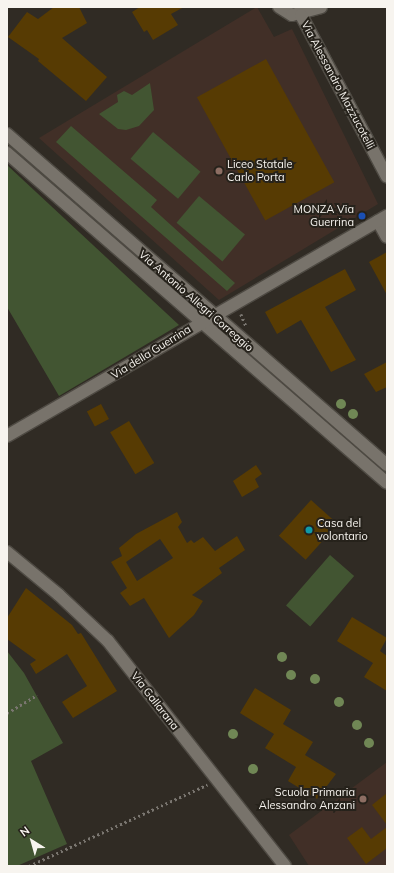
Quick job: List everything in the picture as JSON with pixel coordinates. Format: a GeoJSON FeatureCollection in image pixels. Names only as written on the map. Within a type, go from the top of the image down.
{"type":"FeatureCollection","features":[{"type":"Feature","properties":{"kind":"street","name":"Via Alessandro Mazzucotelli"},"geometry":{"type":"LineString","coordinates":[[279,7],[285,14],[301,15],[321,7]]}},
{"type":"Feature","properties":{"kind":"street","name":"Via Alessandro Mazzucotelli"},"geometry":{"type":"LineString","coordinates":[[301,15],[387,177]]}},
{"type":"Feature","properties":{"kind":"street","name":"Via Antonio Allegri Correggio"},"geometry":{"type":"LineString","coordinates":[[7,134],[387,483]]}},
{"type":"Feature","properties":{"kind":"street","name":"Via Antonio Allegri Correggio"},"geometry":{"type":"LineString","coordinates":[[7,153],[387,465]]}},
{"type":"Feature","properties":{"kind":"street","name":"Via della Guerrina"},"geometry":{"type":"LineString","coordinates":[[7,436],[207,318],[383,219],[387,237]]}},
{"type":"Feature","properties":{"kind":"street","name":"Via Gallarana"},"geometry":{"type":"LineString","coordinates":[[7,552],[59,595],[108,641],[285,866]]}},
{"type":"Feature","properties":{"kind":"path"},"geometry":{"type":"LineString","coordinates":[[7,713],[37,695]]}},
{"type":"Feature","properties":{"kind":"path"},"geometry":{"type":"LineString","coordinates":[[29,866],[216,779]]}},
{"type":"Feature","properties":{"kind":"shaded area","name":"Liceo Statale Carlo Porta"},"geometry":{"type":"Polygon","coordinates":[[[257,7],[274,37],[292,29],[378,204],[219,300],[39,138],[257,7]]]}},
{"type":"Feature","properties":{"kind":"shaded area","name":"Scuola Primaria Alessandro Anzani"},"geometry":{"type":"Polygon","coordinates":[[[387,762],[387,866],[309,866],[289,835],[387,762]]]}},
{"type":"Feature","properties":{"kind":"green space"},"geometry":{"type":"Polygon","coordinates":[[[150,83],[154,110],[139,126],[126,130],[118,129],[99,114],[118,102],[117,95],[124,91],[132,95],[150,83]]]}},
{"type":"Feature","properties":{"kind":"green space"},"geometry":{"type":"Polygon","coordinates":[[[71,126],[157,200],[151,207],[235,283],[227,291],[56,142],[71,126]]]}},
{"type":"Feature","properties":{"kind":"green space"},"geometry":{"type":"Polygon","coordinates":[[[153,132],[200,172],[178,199],[131,159],[153,132]]]}},
{"type":"Feature","properties":{"kind":"green space"},"geometry":{"type":"Polygon","coordinates":[[[7,165],[179,325],[59,396],[7,307],[7,165]]]}},
{"type":"Feature","properties":{"kind":"green space"},"geometry":{"type":"Polygon","coordinates":[[[199,196],[245,235],[222,261],[177,223],[199,196]]]}},
{"type":"Feature","properties":{"kind":"green space"},"geometry":{"type":"Polygon","coordinates":[[[330,555],[354,576],[310,627],[286,606],[330,555]]]}},
{"type":"Feature","properties":{"kind":"green space"},"geometry":{"type":"Polygon","coordinates":[[[7,651],[24,673],[63,743],[31,761],[67,844],[17,866],[7,866],[7,651]]]}},
{"type":"Feature","properties":{"kind":"building"},"geometry":{"type":"Polygon","coordinates":[[[54,7],[79,7],[87,23],[62,38],[107,77],[86,101],[38,61],[39,59],[8,37],[27,12],[38,19],[54,7]]]}},
{"type":"Feature","properties":{"kind":"building"},"geometry":{"type":"Polygon","coordinates":[[[140,7],[184,7],[171,14],[178,25],[153,40],[147,30],[144,32],[132,12],[140,7]]]}},
{"type":"Feature","properties":{"kind":"building"},"geometry":{"type":"Polygon","coordinates":[[[266,59],[334,182],[265,221],[197,97],[266,59]]]}},
{"type":"Feature","properties":{"kind":"building"},"geometry":{"type":"Polygon","coordinates":[[[387,252],[387,295],[369,262],[387,252]]]}},
{"type":"Feature","properties":{"kind":"building"},"geometry":{"type":"Polygon","coordinates":[[[345,269],[356,290],[325,307],[356,360],[331,372],[301,320],[277,334],[265,312],[345,269]]]}},
{"type":"Feature","properties":{"kind":"building"},"geometry":{"type":"Polygon","coordinates":[[[387,362],[387,387],[376,392],[364,374],[387,362]]]}},
{"type":"Feature","properties":{"kind":"building"},"geometry":{"type":"Polygon","coordinates":[[[101,404],[109,419],[95,427],[87,412],[101,404]]]}},
{"type":"Feature","properties":{"kind":"building"},"geometry":{"type":"Polygon","coordinates":[[[129,421],[154,463],[135,474],[110,432],[129,421]]]}},
{"type":"Feature","properties":{"kind":"building"},"geometry":{"type":"Polygon","coordinates":[[[256,465],[262,474],[255,479],[259,487],[242,497],[233,481],[256,465]]]}},
{"type":"Feature","properties":{"kind":"building","name":"Casa del volontario"},"geometry":{"type":"Polygon","coordinates":[[[311,500],[338,524],[306,560],[279,536],[311,500]]]}},
{"type":"Feature","properties":{"kind":"building"},"geometry":{"type":"Polygon","coordinates":[[[177,512],[182,522],[178,527],[187,543],[191,540],[194,543],[203,537],[215,551],[237,536],[245,550],[219,568],[222,573],[192,595],[203,601],[194,615],[169,638],[144,598],[130,606],[120,593],[127,588],[111,562],[122,556],[119,548],[136,534],[177,512]],[[160,539],[126,562],[137,581],[173,558],[160,539]]]}},
{"type":"Feature","properties":{"kind":"building"},"geometry":{"type":"Polygon","coordinates":[[[26,588],[72,625],[78,634],[81,633],[117,691],[73,718],[62,702],[87,686],[67,654],[36,674],[30,664],[36,660],[7,639],[7,618],[26,588]]]}},
{"type":"Feature","properties":{"kind":"building"},"geometry":{"type":"Polygon","coordinates":[[[352,617],[387,638],[380,651],[387,656],[387,691],[364,677],[373,663],[337,641],[352,617]]]}},
{"type":"Feature","properties":{"kind":"building"},"geometry":{"type":"Polygon","coordinates":[[[255,688],[291,710],[283,724],[313,742],[305,755],[336,774],[317,799],[288,781],[296,767],[265,748],[274,734],[240,713],[255,688]]]}},
{"type":"Feature","properties":{"kind":"building"},"geometry":{"type":"Polygon","coordinates":[[[387,793],[387,825],[372,805],[387,793]]]}},
{"type":"Feature","properties":{"kind":"building"},"geometry":{"type":"Polygon","coordinates":[[[362,827],[371,839],[387,827],[387,848],[366,864],[347,838],[362,827]]]}},
{"type":"Feature","properties":{"kind":"place","name":"Liceo Statale Carlo Porta"},"geometry":{"type":"Point","coordinates":[219,171]}},
{"type":"Feature","properties":{"kind":"place","name":"MONZA Via Guerrina"},"geometry":{"type":"Point","coordinates":[362,216]}},
{"type":"Feature","properties":{"kind":"place","name":"Casa del volontario"},"geometry":{"type":"Point","coordinates":[309,530]}},
{"type":"Feature","properties":{"kind":"place","name":"Scuola Primaria Alessandro Anzani"},"geometry":{"type":"Point","coordinates":[363,799]}}]}
